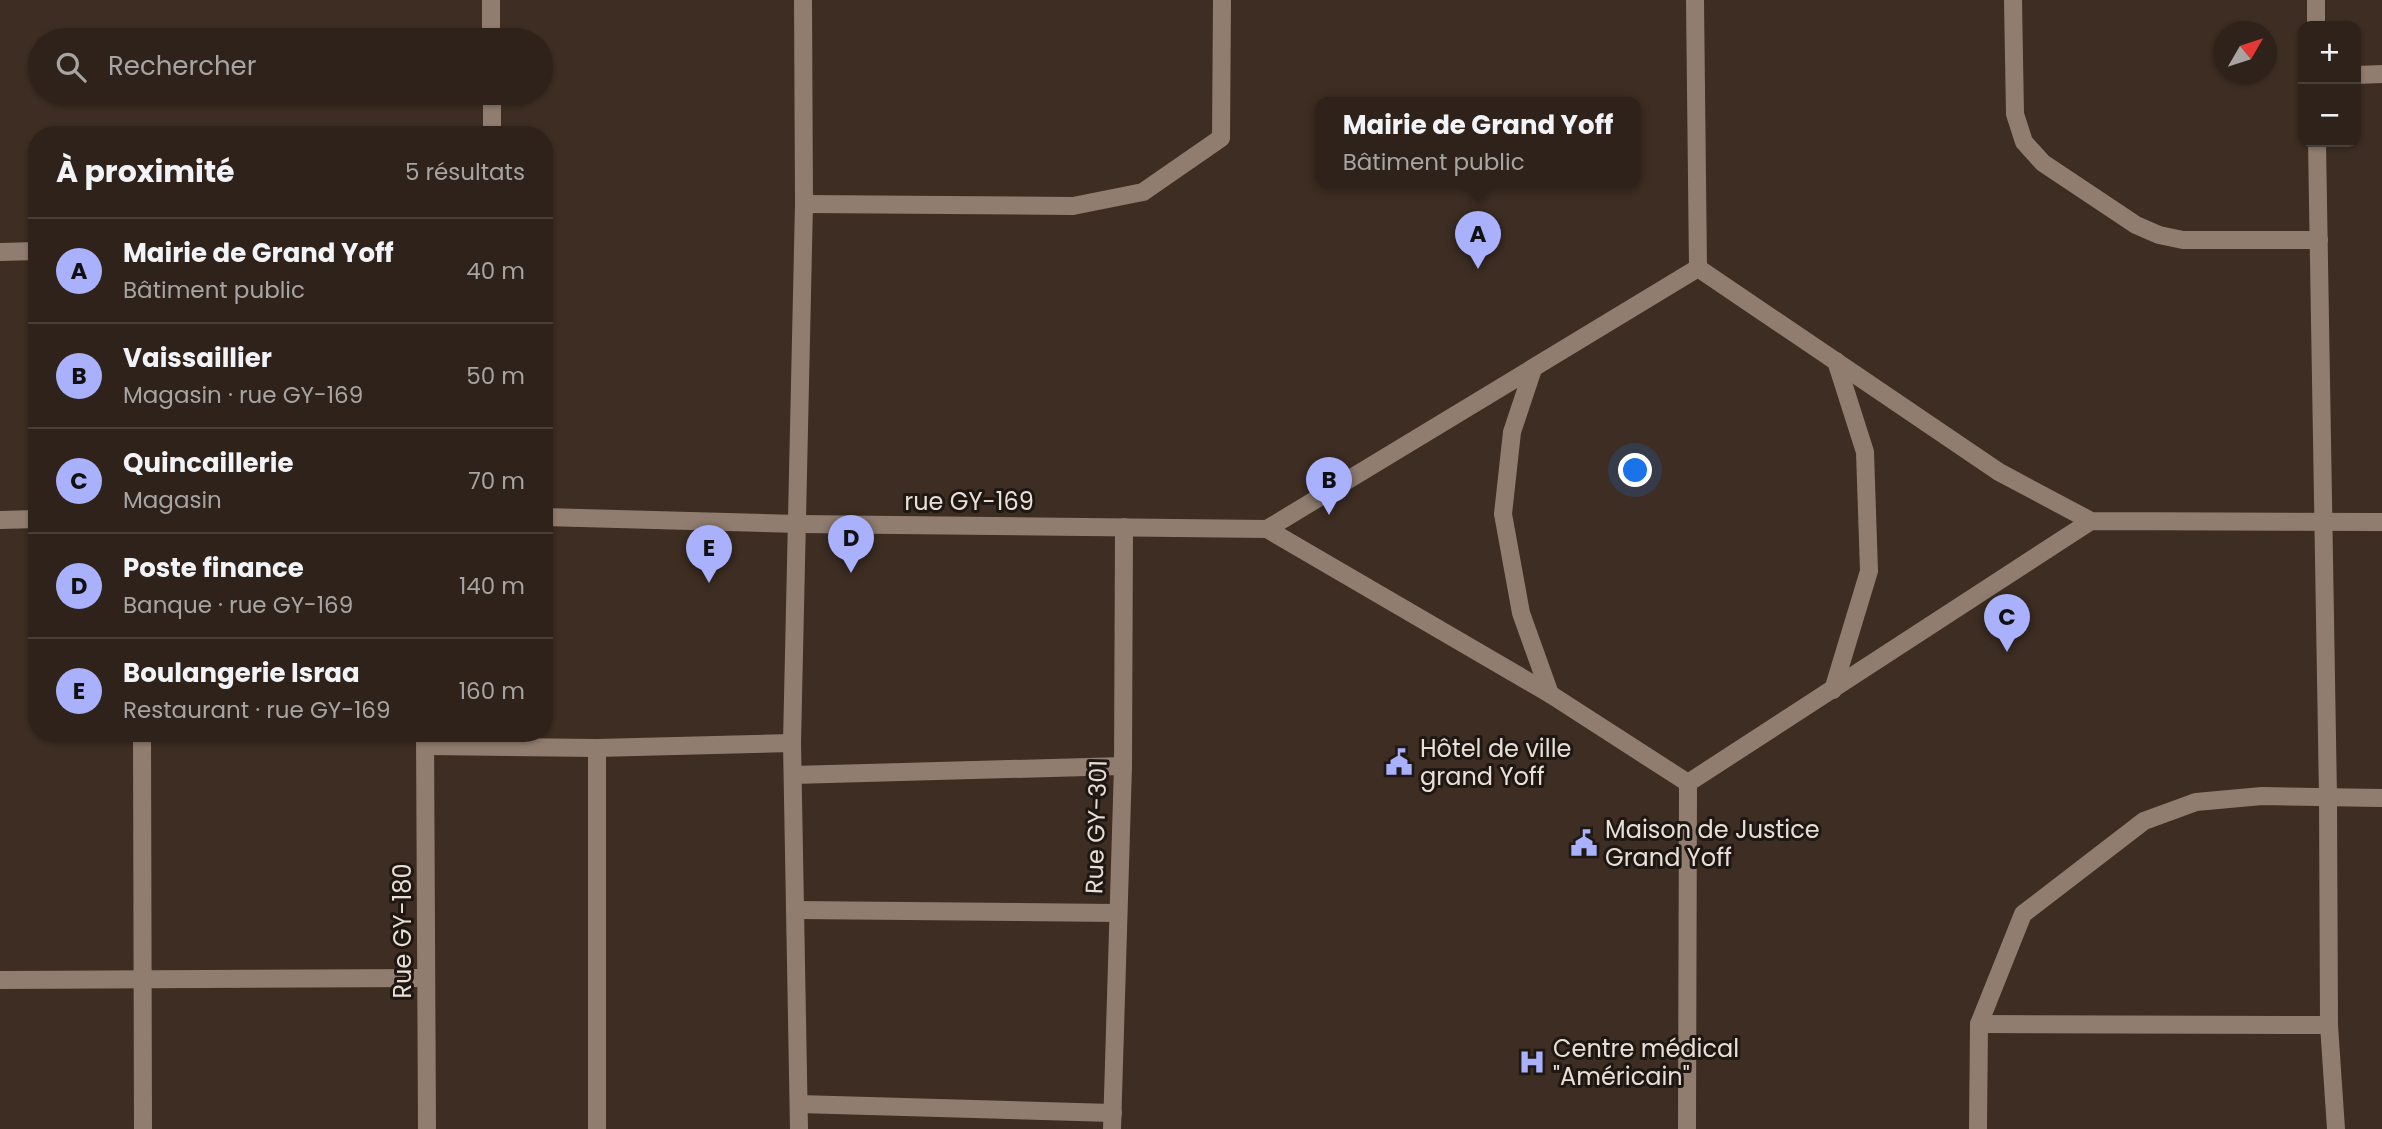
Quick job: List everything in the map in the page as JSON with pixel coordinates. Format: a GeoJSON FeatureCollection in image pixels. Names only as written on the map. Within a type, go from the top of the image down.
{"type":"FeatureCollection","features":[{"type":"Feature","properties":{"kind":"street"},"geometry":{"type":"LineString","coordinates":[[491,0],[491,28]]}},
{"type":"Feature","properties":{"kind":"street"},"geometry":{"type":"LineString","coordinates":[[799,1129],[792,743],[799,524],[804,204],[803,0]]}},
{"type":"Feature","properties":{"kind":"street"},"geometry":{"type":"LineString","coordinates":[[804,204],[1073,206],[1143,192],[1221,138],[1222,0]]}},
{"type":"Feature","properties":{"kind":"street"},"geometry":{"type":"LineString","coordinates":[[1695,0],[1698,268]]}},
{"type":"Feature","properties":{"kind":"street"},"geometry":{"type":"LineString","coordinates":[[2013,0],[2015,114],[2024,142],[2043,163],[2136,225],[2159,235],[2183,240],[2319,240]]}},
{"type":"Feature","properties":{"kind":"street"},"geometry":{"type":"LineString","coordinates":[[2316,0],[2316,21]]}},
{"type":"Feature","properties":{"kind":"street"},"geometry":{"type":"LineString","coordinates":[[2361,75],[2382,74]]}},
{"type":"Feature","properties":{"kind":"street"},"geometry":{"type":"LineString","coordinates":[[492,105],[492,126]]}},
{"type":"Feature","properties":{"kind":"street"},"geometry":{"type":"LineString","coordinates":[[2317,147],[2329,1025],[2336,1129]]}},
{"type":"Feature","properties":{"kind":"street"},"geometry":{"type":"LineString","coordinates":[[0,252],[28,251]]}},
{"type":"Feature","properties":{"kind":"street"},"geometry":{"type":"LineString","coordinates":[[1698,268],[1999,472],[2091,521],[2382,523]]}},
{"type":"Feature","properties":{"kind":"street"},"geometry":{"type":"LineString","coordinates":[[1688,783],[1550,694],[1267,529],[1698,268]]}},
{"type":"Feature","properties":{"kind":"street"},"geometry":{"type":"LineString","coordinates":[[1833,690],[1869,571],[1865,452],[1836,361]]}},
{"type":"Feature","properties":{"kind":"street"},"geometry":{"type":"LineString","coordinates":[[1533,369],[1511,432],[1503,514],[1521,613],[1550,694]]}},
{"type":"Feature","properties":{"kind":"street","name":"rue GY-169"},"geometry":{"type":"LineString","coordinates":[[553,517],[799,524],[1267,529]]}},
{"type":"Feature","properties":{"kind":"street"},"geometry":{"type":"LineString","coordinates":[[0,520],[28,519]]}},
{"type":"Feature","properties":{"kind":"street"},"geometry":{"type":"LineString","coordinates":[[1688,783],[2091,521]]}},
{"type":"Feature","properties":{"kind":"street","name":"Rue GY-301"},"geometry":{"type":"LineString","coordinates":[[1113,1121],[1123,766],[1124,527]]}},
{"type":"Feature","properties":{"kind":"street"},"geometry":{"type":"LineString","coordinates":[[142,742],[143,1129]]}},
{"type":"Feature","properties":{"kind":"street","name":"Rue GY-180"},"geometry":{"type":"LineString","coordinates":[[425,742],[428,1129]]}},
{"type":"Feature","properties":{"kind":"street"},"geometry":{"type":"LineString","coordinates":[[468,742],[597,748],[792,743]]}},
{"type":"Feature","properties":{"kind":"street"},"geometry":{"type":"LineString","coordinates":[[597,748],[597,1129]]}},
{"type":"Feature","properties":{"kind":"street"},"geometry":{"type":"LineString","coordinates":[[793,775],[1123,766]]}},
{"type":"Feature","properties":{"kind":"street"},"geometry":{"type":"LineString","coordinates":[[1688,783],[1688,1129]]}},
{"type":"Feature","properties":{"kind":"street"},"geometry":{"type":"LineString","coordinates":[[1978,1129],[1979,1024],[2023,914],[2144,821],[2196,802],[2262,796],[2382,798]]}},
{"type":"Feature","properties":{"kind":"street"},"geometry":{"type":"LineString","coordinates":[[795,910],[1118,913]]}},
{"type":"Feature","properties":{"kind":"street"},"geometry":{"type":"LineString","coordinates":[[0,980],[426,978]]}},
{"type":"Feature","properties":{"kind":"street"},"geometry":{"type":"LineString","coordinates":[[1979,1024],[2329,1025]]}},
{"type":"Feature","properties":{"kind":"street"},"geometry":{"type":"LineString","coordinates":[[799,1104],[1113,1121]]}},
{"type":"Feature","properties":{"kind":"place","name":"Mairie de Grand Yoff"},"geometry":{"type":"Point","coordinates":[1478,269]}},
{"type":"Feature","properties":{"kind":"place","name":"Vaissaillier"},"geometry":{"type":"Point","coordinates":[1329,515]}},
{"type":"Feature","properties":{"kind":"place","name":"Poste finance"},"geometry":{"type":"Point","coordinates":[851,573]}},
{"type":"Feature","properties":{"kind":"place","name":"Boulangerie Israa"},"geometry":{"type":"Point","coordinates":[709,583]}},
{"type":"Feature","properties":{"kind":"place","name":"Quincaillerie"},"geometry":{"type":"Point","coordinates":[2007,652]}},
{"type":"Feature","properties":{"kind":"place","name":"Hôtel de ville grand Yoff"},"geometry":{"type":"Point","coordinates":[1399,762]}},
{"type":"Feature","properties":{"kind":"place","name":"Maison de Justice Grand Yoff"},"geometry":{"type":"Point","coordinates":[1584,843]}},
{"type":"Feature","properties":{"kind":"place","name":"Centre médical \"Américain\""},"geometry":{"type":"Point","coordinates":[1532,1062]}}]}
